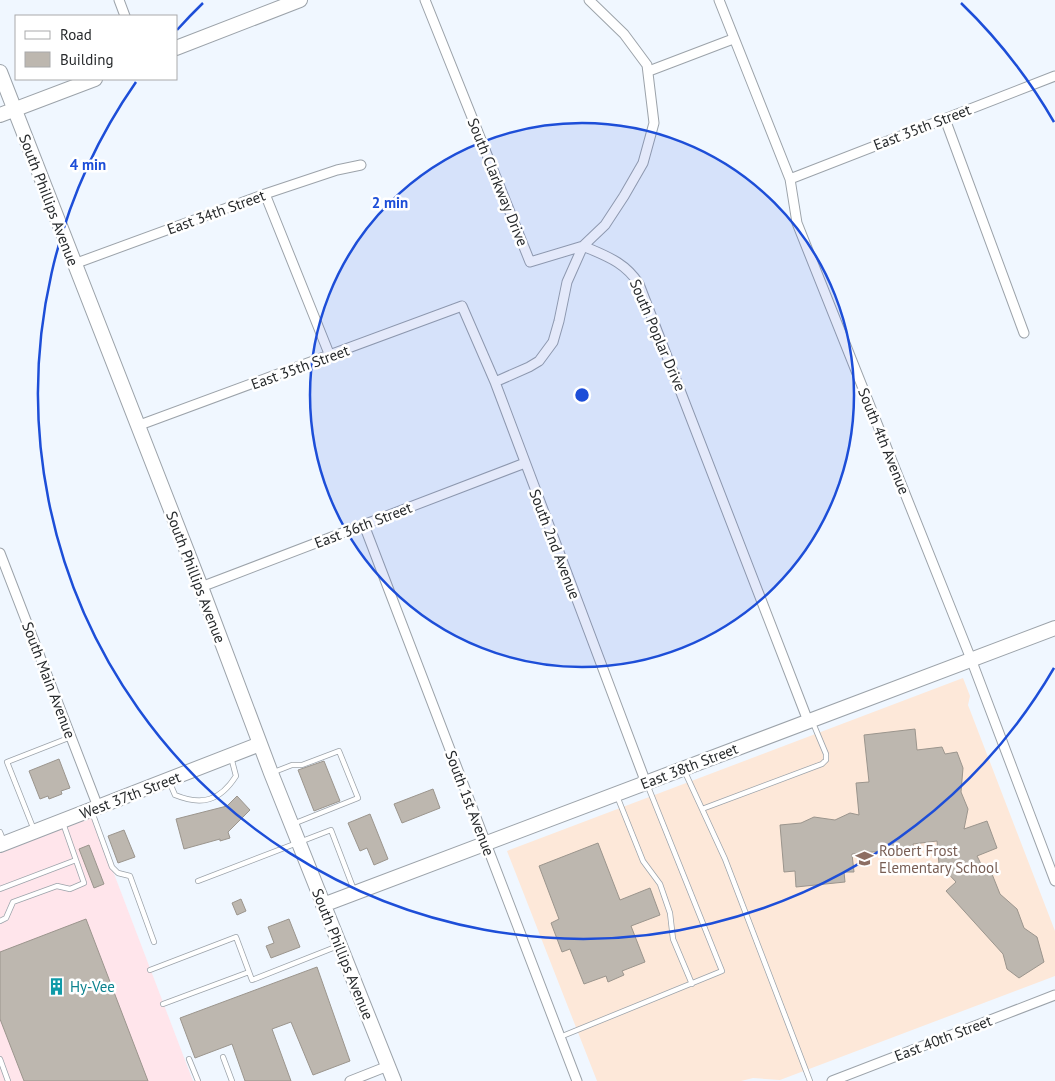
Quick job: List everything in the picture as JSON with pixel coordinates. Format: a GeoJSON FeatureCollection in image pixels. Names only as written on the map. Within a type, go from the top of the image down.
{"type":"FeatureCollection","features":[{"type":"Feature","properties":{"kind":"street"},"geometry":{"type":"LineString","coordinates":[[119,0],[126,15]]}},
{"type":"Feature","properties":{"kind":"street"},"geometry":{"type":"LineString","coordinates":[[178,47],[300,0]]}},
{"type":"Feature","properties":{"kind":"street","name":"South Clarkway Drive"},"geometry":{"type":"LineString","coordinates":[[425,0],[530,262],[583,246]]}},
{"type":"Feature","properties":{"kind":"street"},"geometry":{"type":"LineString","coordinates":[[495,382],[539,361],[553,342],[567,282],[583,246],[605,225],[643,164],[654,123],[647,65],[624,34],[589,0]]}},
{"type":"Feature","properties":{"kind":"street","name":"South 4th Avenue"},"geometry":{"type":"LineString","coordinates":[[719,0],[790,179],[797,222],[971,659],[1055,880]]}},
{"type":"Feature","properties":{"kind":"street"},"geometry":{"type":"LineString","coordinates":[[649,71],[733,39]]}},
{"type":"Feature","properties":{"kind":"street","name":"South Phillips Avenue"},"geometry":{"type":"LineString","coordinates":[[0,72],[271,773],[394,1081]]}},
{"type":"Feature","properties":{"kind":"street","name":"East 35th Street"},"geometry":{"type":"LineString","coordinates":[[790,179],[1055,76]]}},
{"type":"Feature","properties":{"kind":"street"},"geometry":{"type":"LineString","coordinates":[[0,115],[92,80]]}},
{"type":"Feature","properties":{"kind":"street"},"geometry":{"type":"LineString","coordinates":[[945,119],[1024,333]]}},
{"type":"Feature","properties":{"kind":"street","name":"East 34th Street"},"geometry":{"type":"LineString","coordinates":[[74,264],[265,194],[337,170],[361,165]]}},
{"type":"Feature","properties":{"kind":"street"},"geometry":{"type":"LineString","coordinates":[[265,194],[330,356]]}},
{"type":"Feature","properties":{"kind":"street","name":"South Poplar Drive"},"geometry":{"type":"LineString","coordinates":[[583,246],[622,264],[633,274],[639,284],[810,721]]}},
{"type":"Feature","properties":{"kind":"street","name":"East 35th Street"},"geometry":{"type":"LineString","coordinates":[[137,426],[462,306]]}},
{"type":"Feature","properties":{"kind":"street","name":"South 2nd Avenue"},"geometry":{"type":"LineString","coordinates":[[462,306],[495,382],[646,783]]}},
{"type":"Feature","properties":{"kind":"street","name":"East 36th Street"},"geometry":{"type":"LineString","coordinates":[[201,588],[525,463]]}},
{"type":"Feature","properties":{"kind":"street","name":"South 1st Avenue"},"geometry":{"type":"LineString","coordinates":[[364,525],[577,1081]]}},
{"type":"Feature","properties":{"kind":"street","name":"South Main Avenue"},"geometry":{"type":"LineString","coordinates":[[0,553],[71,737],[95,809]]}},
{"type":"Feature","properties":{"kind":"street","name":"East 38th Street"},"geometry":{"type":"LineString","coordinates":[[323,905],[1055,628]]}},
{"type":"Feature","properties":{"kind":"street","name":"West 37th Street"},"geometry":{"type":"LineString","coordinates":[[1,840],[35,832],[260,744]]}},
{"type":"Feature","properties":{"kind":"street","name":"East 40th Street"},"geometry":{"type":"LineString","coordinates":[[832,1081],[1055,995]]}},
{"type":"Feature","properties":{"kind":"street"},"geometry":{"type":"LineString","coordinates":[[352,1081],[388,1066]]}},
{"type":"Feature","properties":{"kind":"lane"},"geometry":{"type":"LineString","coordinates":[[702,809],[822,764],[826,760],[826,754],[810,721]]}},
{"type":"Feature","properties":{"kind":"lane"},"geometry":{"type":"LineString","coordinates":[[35,832],[7,762],[71,737]]}},
{"type":"Feature","properties":{"kind":"lane"},"geometry":{"type":"LineString","coordinates":[[271,773],[292,765],[302,765],[338,751],[358,798],[292,825]]}},
{"type":"Feature","properties":{"kind":"lane"},"geometry":{"type":"LineString","coordinates":[[169,780],[175,795],[185,800],[196,802],[218,796],[229,787],[236,776],[230,756]]}},
{"type":"Feature","properties":{"kind":"lane"},"geometry":{"type":"LineString","coordinates":[[683,769],[725,859],[810,1081]]}},
{"type":"Feature","properties":{"kind":"lane"},"geometry":{"type":"LineString","coordinates":[[560,1037],[722,971],[646,783]]}},
{"type":"Feature","properties":{"kind":"lane"},"geometry":{"type":"LineString","coordinates":[[616,794],[643,861],[660,884],[666,898],[673,939],[692,984]]}},
{"type":"Feature","properties":{"kind":"lane"},"geometry":{"type":"LineString","coordinates":[[95,809],[112,867],[118,873],[130,876],[154,942]]}},
{"type":"Feature","properties":{"kind":"lane"},"geometry":{"type":"LineString","coordinates":[[0,920],[6,918],[13,902],[57,886],[70,889],[84,883],[62,821]]}},
{"type":"Feature","properties":{"kind":"lane"},"geometry":{"type":"LineString","coordinates":[[198,881],[331,830],[355,893]]}},
{"type":"Feature","properties":{"kind":"lane"},"geometry":{"type":"LineString","coordinates":[[0,889],[76,860]]}},
{"type":"Feature","properties":{"kind":"lane"},"geometry":{"type":"LineString","coordinates":[[150,970],[236,937],[252,980],[339,946]]}},
{"type":"Feature","properties":{"kind":"lane"},"geometry":{"type":"LineString","coordinates":[[164,1004],[249,972]]}},
{"type":"Feature","properties":{"kind":"lane"},"geometry":{"type":"LineString","coordinates":[[223,1057],[232,1081]]}},
{"type":"Feature","properties":{"kind":"lane"},"geometry":{"type":"LineString","coordinates":[[0,1059],[8,1081]]}},
{"type":"Feature","properties":{"kind":"lane"},"geometry":{"type":"LineString","coordinates":[[189,1059],[198,1081]]}},
{"type":"Feature","properties":{"kind":"shaded area","name":"Robert Frost Elementary School"},"geometry":{"type":"Polygon","coordinates":[[[963,678],[970,696],[968,705],[1055,931],[1055,976],[780,1080],[753,1078],[741,1081],[597,1081],[507,851],[963,678]]]}},
{"type":"Feature","properties":{"kind":"shaded area"},"geometry":{"type":"Polygon","coordinates":[[[92,816],[193,1081],[0,1081],[0,851],[92,816]]]}},
{"type":"Feature","properties":{"kind":"building"},"geometry":{"type":"Polygon","coordinates":[[[915,729],[917,750],[942,747],[945,754],[957,752],[963,768],[961,792],[968,809],[964,829],[987,821],[997,848],[977,856],[982,866],[992,874],[1000,894],[1017,909],[1024,928],[1037,937],[1044,962],[1019,978],[1007,969],[1003,954],[946,891],[956,882],[939,864],[937,841],[913,844],[914,848],[852,854],[854,872],[844,872],[845,882],[796,887],[795,871],[784,872],[780,825],[801,823],[814,817],[835,820],[850,813],[859,815],[856,783],[869,782],[864,735],[915,729]]]}},
{"type":"Feature","properties":{"kind":"building"},"geometry":{"type":"Polygon","coordinates":[[[59,759],[70,788],[61,791],[62,794],[49,799],[48,796],[40,799],[29,771],[59,759]]]}},
{"type":"Feature","properties":{"kind":"building"},"geometry":{"type":"Polygon","coordinates":[[[324,761],[340,801],[314,811],[298,770],[324,761]]]}},
{"type":"Feature","properties":{"kind":"building"},"geometry":{"type":"Polygon","coordinates":[[[433,789],[440,808],[402,823],[394,804],[433,789]]]}},
{"type":"Feature","properties":{"kind":"building"},"geometry":{"type":"Polygon","coordinates":[[[237,796],[250,810],[228,832],[230,838],[184,849],[176,819],[227,806],[237,796]]]}},
{"type":"Feature","properties":{"kind":"building"},"geometry":{"type":"Polygon","coordinates":[[[370,814],[388,859],[374,865],[367,848],[360,851],[348,823],[370,814]]]}},
{"type":"Feature","properties":{"kind":"building"},"geometry":{"type":"Polygon","coordinates":[[[124,830],[135,857],[118,863],[108,836],[124,830]]]}},
{"type":"Feature","properties":{"kind":"building"},"geometry":{"type":"Polygon","coordinates":[[[598,843],[620,900],[650,888],[660,915],[631,926],[645,962],[622,971],[624,975],[608,982],[606,976],[584,984],[570,949],[562,952],[551,923],[559,919],[539,866],[598,843]]]}},
{"type":"Feature","properties":{"kind":"building"},"geometry":{"type":"Polygon","coordinates":[[[89,845],[104,884],[94,888],[79,849],[89,845]]]}},
{"type":"Feature","properties":{"kind":"building"},"geometry":{"type":"Polygon","coordinates":[[[241,899],[246,911],[237,915],[232,903],[241,899]]]}},
{"type":"Feature","properties":{"kind":"building","name":"Hy-Vee"},"geometry":{"type":"Polygon","coordinates":[[[86,919],[148,1081],[24,1081],[0,1019],[0,952],[86,919]]]}},
{"type":"Feature","properties":{"kind":"building"},"geometry":{"type":"Polygon","coordinates":[[[289,919],[300,947],[271,958],[266,946],[274,943],[268,927],[289,919]]]}},
{"type":"Feature","properties":{"kind":"building"},"geometry":{"type":"Polygon","coordinates":[[[317,967],[350,1061],[313,1075],[291,1022],[272,1029],[291,1081],[245,1081],[232,1044],[195,1058],[180,1018],[317,967]]]}},
{"type":"Feature","properties":{"kind":"place","name":"Robert Frost Elementary School"},"geometry":{"type":"Point","coordinates":[865,859]}},
{"type":"Feature","properties":{"kind":"place","name":"Hy-Vee"},"geometry":{"type":"Point","coordinates":[56,986]}}]}
